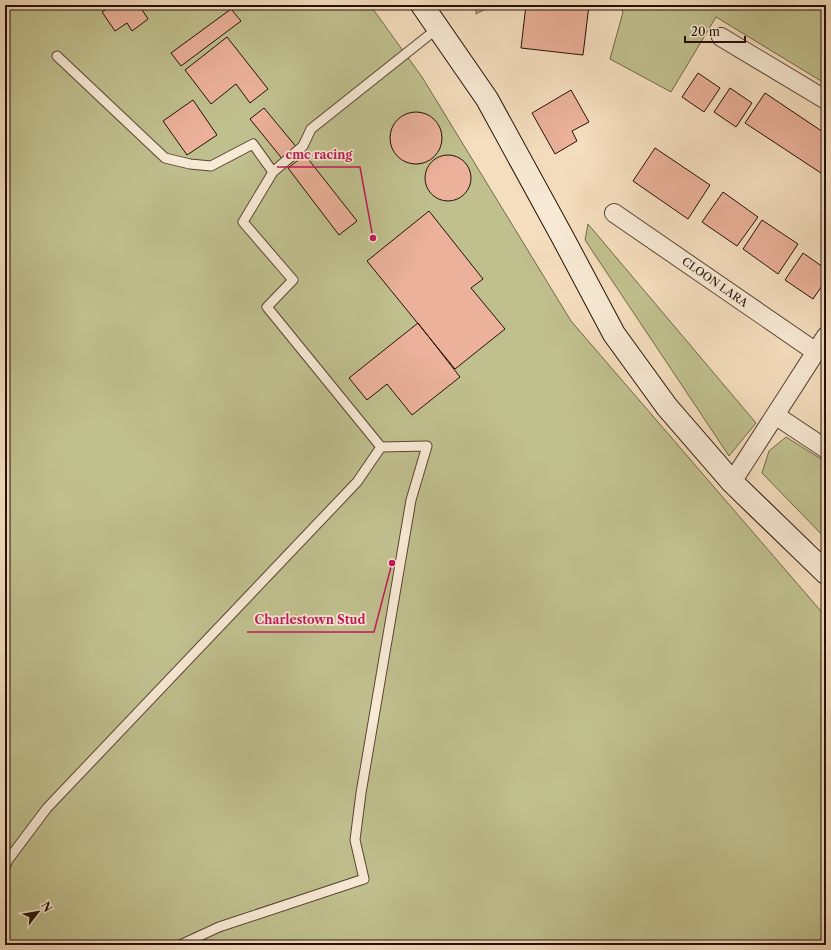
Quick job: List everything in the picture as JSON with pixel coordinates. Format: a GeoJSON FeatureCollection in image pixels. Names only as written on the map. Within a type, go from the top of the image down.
{"type":"FeatureCollection","features":[{"type":"Feature","properties":{"kind":"main road"},"geometry":{"type":"LineString","coordinates":[[422,5],[487,98],[614,334],[667,407],[732,482],[826,573]]}},
{"type":"Feature","properties":{"kind":"street"},"geometry":{"type":"LineString","coordinates":[[721,37],[826,100]]}},
{"type":"Feature","properties":{"kind":"street","name":"CLOON LARA"},"geometry":{"type":"LineString","coordinates":[[614,213],[816,352]]}},
{"type":"Feature","properties":{"kind":"street"},"geometry":{"type":"LineString","coordinates":[[732,482],[826,336]]}},
{"type":"Feature","properties":{"kind":"street"},"geometry":{"type":"LineString","coordinates":[[775,415],[826,449]]}},
{"type":"Feature","properties":{"kind":"lane"},"geometry":{"type":"LineString","coordinates":[[382,447],[267,307],[293,280],[243,222],[272,172],[303,146],[311,129],[438,28]]}},
{"type":"Feature","properties":{"kind":"lane"},"geometry":{"type":"LineString","coordinates":[[57,56],[165,158],[190,164],[211,166],[253,144],[272,172]]}},
{"type":"Feature","properties":{"kind":"lane"},"geometry":{"type":"LineString","coordinates":[[180,945],[219,927],[364,879],[355,840],[361,793],[411,500],[427,446],[382,447]]}},
{"type":"Feature","properties":{"kind":"lane"},"geometry":{"type":"LineString","coordinates":[[5,867],[8,860],[47,808],[357,482],[382,447]]}},
{"type":"Feature","properties":{"kind":"green space"},"geometry":{"type":"Polygon","coordinates":[[[5,5],[370,5],[422,77],[571,321],[826,617],[826,945],[5,945],[5,5]]]}},
{"type":"Feature","properties":{"kind":"green space"},"geometry":{"type":"Polygon","coordinates":[[[476,5],[493,5],[476,14],[476,5]]]}},
{"type":"Feature","properties":{"kind":"green space"},"geometry":{"type":"Polygon","coordinates":[[[618,5],[826,5],[826,84],[716,17],[671,92],[610,59],[623,12],[618,5]]]}},
{"type":"Feature","properties":{"kind":"green space"},"geometry":{"type":"Polygon","coordinates":[[[588,224],[756,423],[729,456],[585,240],[588,224]]]}},
{"type":"Feature","properties":{"kind":"green space"},"geometry":{"type":"Polygon","coordinates":[[[786,437],[826,462],[826,539],[762,473],[769,451],[786,437]]]}},
{"type":"Feature","properties":{"kind":"building"},"geometry":{"type":"Polygon","coordinates":[[[112,5],[139,5],[148,19],[132,31],[127,23],[115,31],[102,12],[112,5]]]}},
{"type":"Feature","properties":{"kind":"building"},"geometry":{"type":"Polygon","coordinates":[[[526,5],[589,5],[583,55],[521,48],[526,5]]]}},
{"type":"Feature","properties":{"kind":"building"},"geometry":{"type":"Polygon","coordinates":[[[231,9],[241,21],[181,66],[171,53],[231,9]]]}},
{"type":"Feature","properties":{"kind":"building"},"geometry":{"type":"Polygon","coordinates":[[[227,37],[268,89],[250,103],[236,84],[211,104],[185,70],[227,37]]]}},
{"type":"Feature","properties":{"kind":"building"},"geometry":{"type":"Polygon","coordinates":[[[698,73],[720,88],[704,112],[682,97],[698,73]]]}},
{"type":"Feature","properties":{"kind":"building"},"geometry":{"type":"Polygon","coordinates":[[[730,88],[752,103],[736,127],[714,112],[730,88]]]}},
{"type":"Feature","properties":{"kind":"building"},"geometry":{"type":"Polygon","coordinates":[[[571,90],[589,122],[572,131],[577,141],[555,154],[532,113],[571,90]]]}},
{"type":"Feature","properties":{"kind":"building"},"geometry":{"type":"Polygon","coordinates":[[[765,93],[826,134],[826,165],[821,173],[745,123],[765,93]]]}},
{"type":"Feature","properties":{"kind":"building"},"geometry":{"type":"Polygon","coordinates":[[[193,100],[217,135],[187,155],[163,121],[193,100]]]}},
{"type":"Feature","properties":{"kind":"building"},"geometry":{"type":"Polygon","coordinates":[[[264,108],[298,149],[284,161],[250,119],[264,108]]]}},
{"type":"Feature","properties":{"kind":"building"},"geometry":{"type":"Polygon","coordinates":[[[416,112],[426,114],[434,120],[440,128],[442,138],[440,148],[434,156],[426,162],[416,164],[406,162],[398,156],[392,148],[390,138],[392,128],[398,120],[406,114],[416,112]]]}},
{"type":"Feature","properties":{"kind":"building"},"geometry":{"type":"Polygon","coordinates":[[[655,148],[710,185],[688,219],[633,181],[655,148]]]}},
{"type":"Feature","properties":{"kind":"building"},"geometry":{"type":"Polygon","coordinates":[[[305,155],[357,221],[339,235],[288,168],[305,155]]]}},
{"type":"Feature","properties":{"kind":"building"},"geometry":{"type":"Polygon","coordinates":[[[453,155],[457,156],[467,165],[470,169],[470,187],[461,197],[453,201],[443,201],[435,197],[426,187],[425,173],[429,165],[439,156],[453,155]]]}},
{"type":"Feature","properties":{"kind":"building"},"geometry":{"type":"Polygon","coordinates":[[[723,192],[758,217],[737,246],[702,222],[723,192]]]}},
{"type":"Feature","properties":{"kind":"building"},"geometry":{"type":"Polygon","coordinates":[[[429,211],[483,279],[471,288],[505,329],[455,369],[367,261],[429,211]]]}},
{"type":"Feature","properties":{"kind":"building"},"geometry":{"type":"Polygon","coordinates":[[[762,220],[798,244],[778,274],[743,249],[762,220]]]}},
{"type":"Feature","properties":{"kind":"building"},"geometry":{"type":"Polygon","coordinates":[[[803,253],[826,269],[826,280],[813,299],[785,280],[803,253]]]}},
{"type":"Feature","properties":{"kind":"building"},"geometry":{"type":"Polygon","coordinates":[[[418,323],[460,377],[412,415],[387,384],[367,400],[349,378],[418,323]]]}},
{"type":"Feature","properties":{"kind":"building"},"geometry":{"type":"Polygon","coordinates":[[[826,405],[826,413],[822,410],[826,405]]]}},
{"type":"Feature","properties":{"kind":"place","name":"cmc racing"},"geometry":{"type":"Point","coordinates":[373,238]}},
{"type":"Feature","properties":{"kind":"place","name":"Charlestown Stud"},"geometry":{"type":"Point","coordinates":[392,563]}}]}
